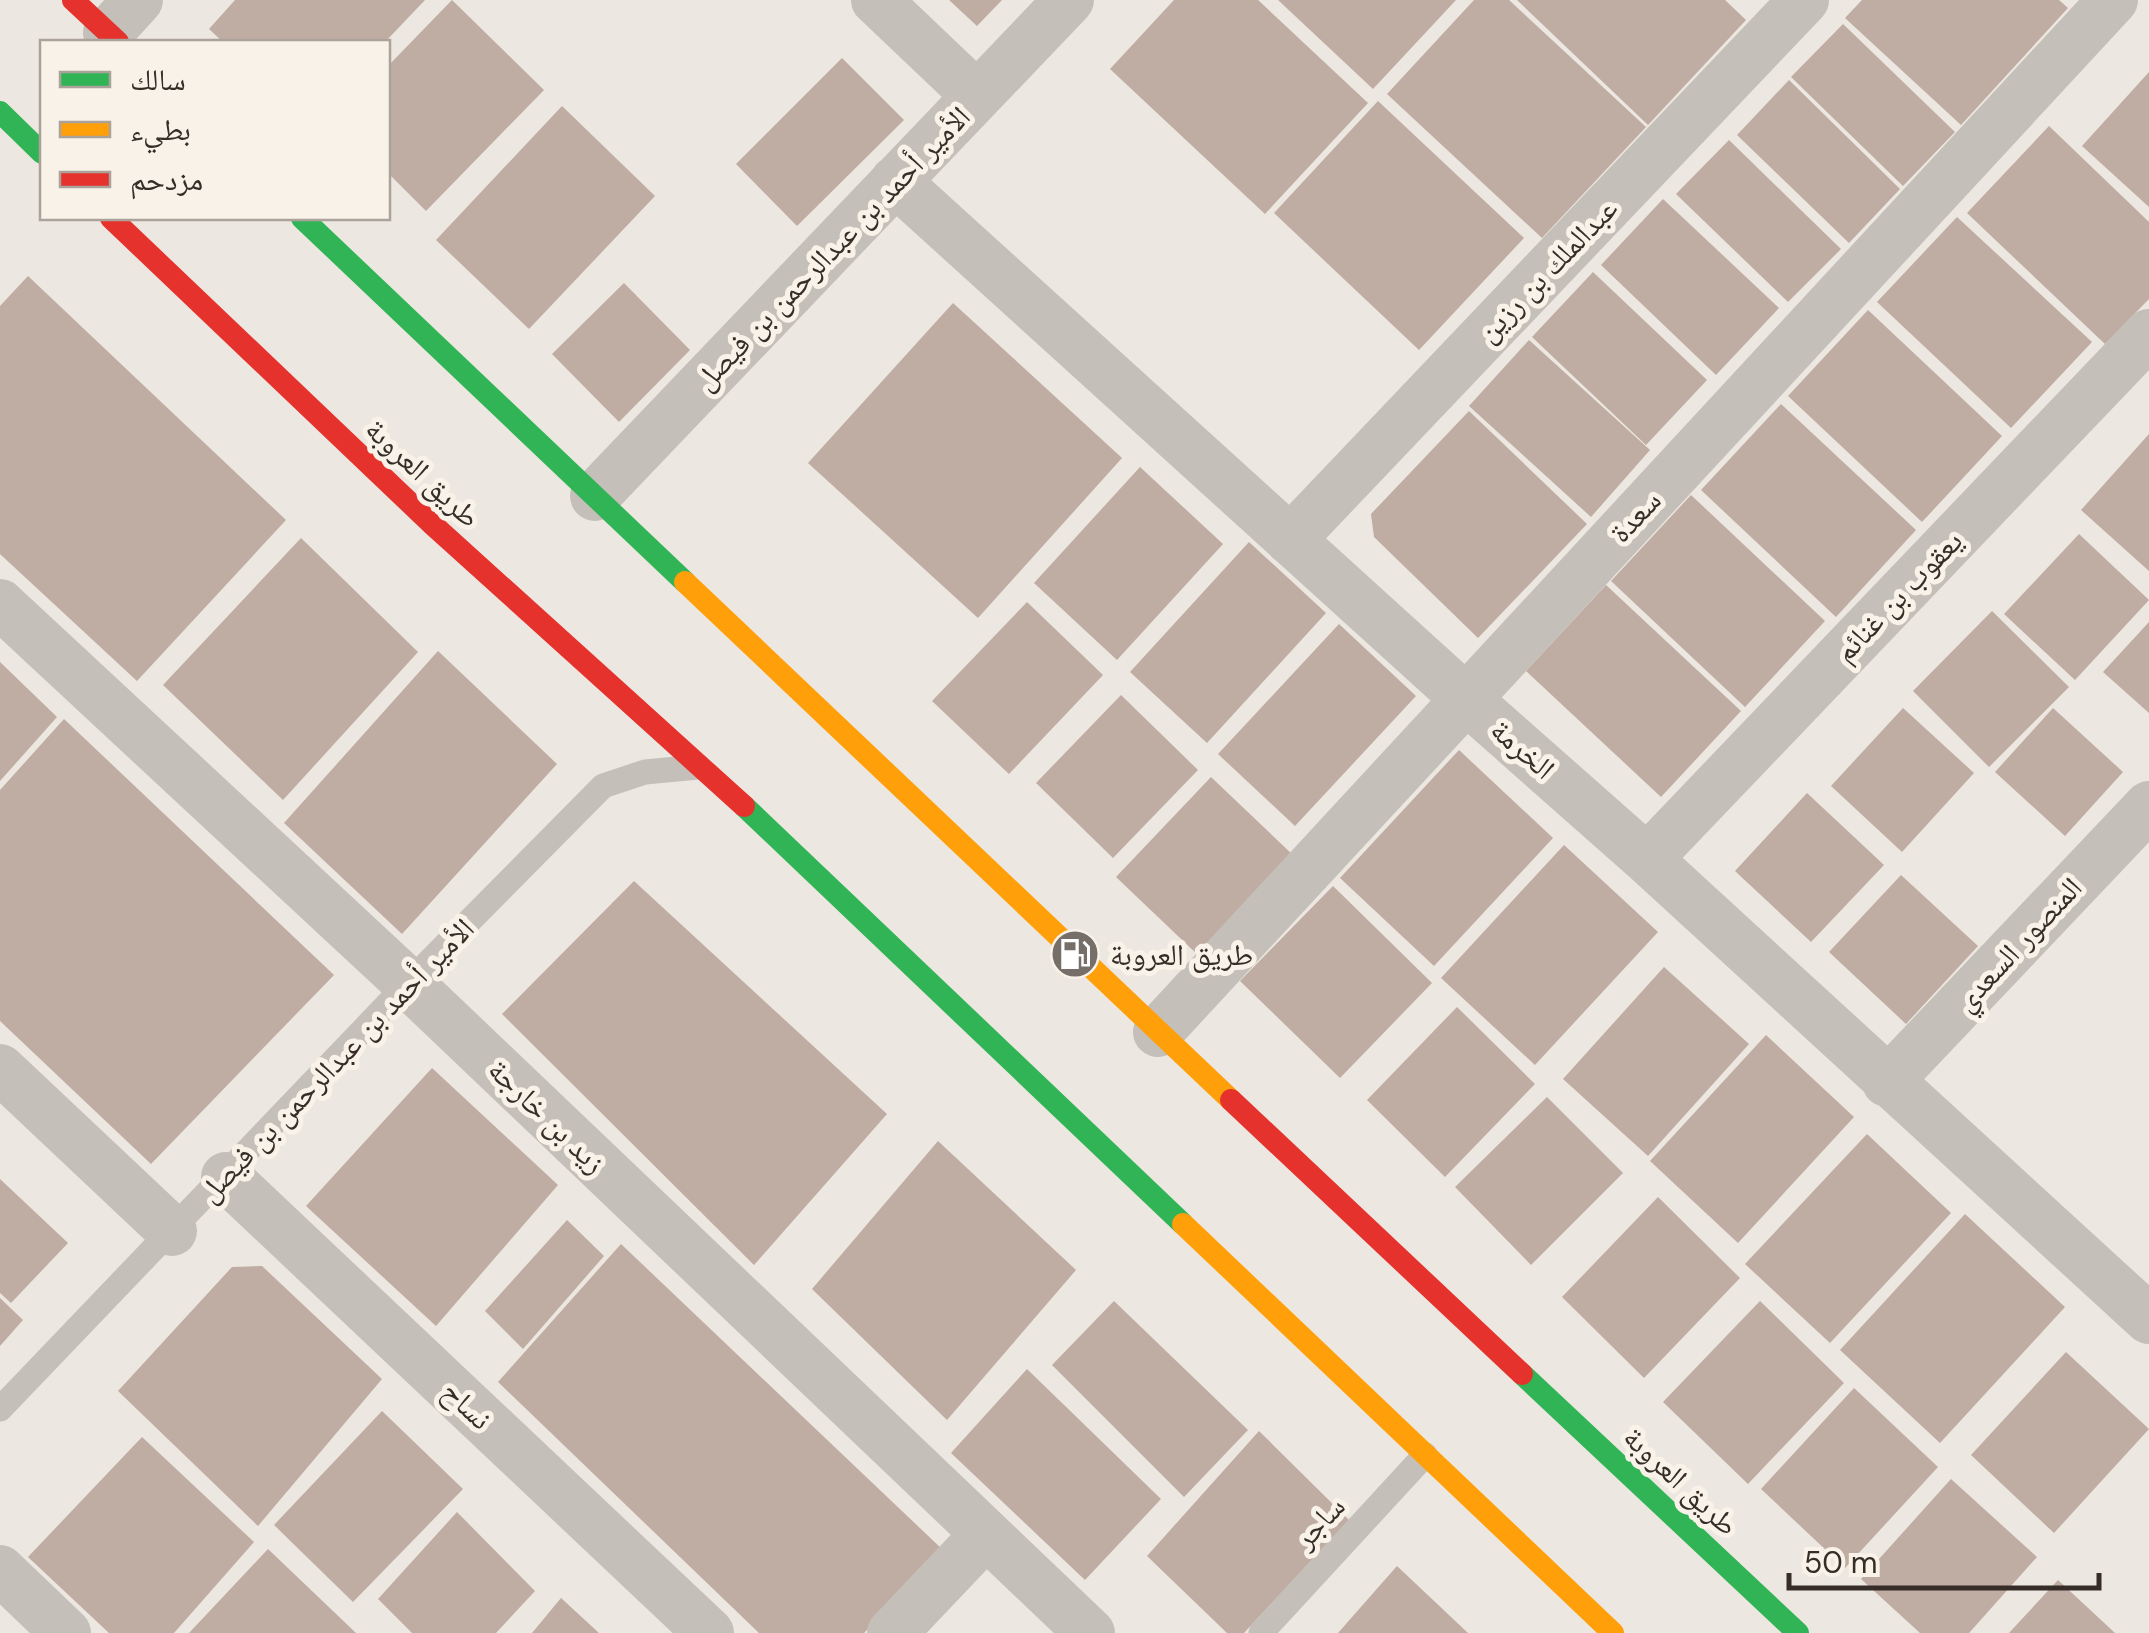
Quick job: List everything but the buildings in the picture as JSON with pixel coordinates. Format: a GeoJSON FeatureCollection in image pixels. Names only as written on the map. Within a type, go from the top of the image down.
{"type":"FeatureCollection","features":[{"type":"Feature","properties":{"kind":"main road"},"geometry":{"type":"LineString","coordinates":[[0,112],[40,150]]}},
{"type":"Feature","properties":{"kind":"main road","name":"طريق العروبة"},"geometry":{"type":"LineString","coordinates":[[113,220],[432,524],[702,766],[1613,1633]]}},
{"type":"Feature","properties":{"kind":"main road","name":"طريق العروبة"},"geometry":{"type":"LineString","coordinates":[[304,220],[1158,1032],[1798,1633]]}},
{"type":"Feature","properties":{"kind":"street"},"geometry":{"type":"LineString","coordinates":[[876,0],[977,96]]}},
{"type":"Feature","properties":{"kind":"street","name":"الأمير أحمد بن عبدالرحمن بن فيصل"},"geometry":{"type":"LineString","coordinates":[[595,496],[1068,0]]}},
{"type":"Feature","properties":{"kind":"street","name":"عبدالملك بن رزين"},"geometry":{"type":"LineString","coordinates":[[1290,540],[1804,0]]}},
{"type":"Feature","properties":{"kind":"street","name":"سعدة"},"geometry":{"type":"LineString","coordinates":[[1158,1032],[2107,2]]}},
{"type":"Feature","properties":{"kind":"street","name":"الخرمة"},"geometry":{"type":"LineString","coordinates":[[895,181],[1647,859],[2149,1319]]}},
{"type":"Feature","properties":{"kind":"street","name":"يعقوب بن غنائم"},"geometry":{"type":"LineString","coordinates":[[1647,859],[2149,334]]}},
{"type":"Feature","properties":{"kind":"street","name":"زيد بن خارجة"},"geometry":{"type":"LineString","coordinates":[[0,604],[408,983],[1090,1633]]}},
{"type":"Feature","properties":{"kind":"street","name":"المنصور السعدي"},"geometry":{"type":"LineString","coordinates":[[1888,1082],[2149,806]]}},
{"type":"Feature","properties":{"kind":"street"},"geometry":{"type":"LineString","coordinates":[[0,1070],[172,1231]]}},
{"type":"Feature","properties":{"kind":"street","name":"نساح"},"geometry":{"type":"LineString","coordinates":[[226,1177],[709,1633]]}},
{"type":"Feature","properties":{"kind":"street"},"geometry":{"type":"LineString","coordinates":[[892,1633],[986,1534]]}},
{"type":"Feature","properties":{"kind":"street"},"geometry":{"type":"LineString","coordinates":[[0,1570],[66,1633]]}},
{"type":"Feature","properties":{"kind":"lane","name":"الأمير أحمد بن عبدالرحمن بن فيصل"},"geometry":{"type":"LineString","coordinates":[[0,1408],[603,786],[644,772],[702,766]]}},
{"type":"Feature","properties":{"kind":"lane","name":"ساجر"},"geometry":{"type":"LineString","coordinates":[[1261,1633],[1425,1455]]}},
{"type":"Feature","properties":{"kind":"traffic: fast"},"geometry":{"type":"LineString","coordinates":[[0,112],[40,151]]}},
{"type":"Feature","properties":{"kind":"traffic: fast"},"geometry":{"type":"LineString","coordinates":[[304,220],[685,582]]}},
{"type":"Feature","properties":{"kind":"traffic: fast"},"geometry":{"type":"LineString","coordinates":[[744,806],[1183,1224]]}},
{"type":"Feature","properties":{"kind":"traffic: fast"},"geometry":{"type":"LineString","coordinates":[[1522,1374],[1798,1633]]}},
{"type":"Feature","properties":{"kind":"traffic: slow"},"geometry":{"type":"LineString","coordinates":[[685,582],[1231,1100]]}},
{"type":"Feature","properties":{"kind":"traffic: slow"},"geometry":{"type":"LineString","coordinates":[[1183,1224],[1613,1633]]}},
{"type":"Feature","properties":{"kind":"traffic: jam"},"geometry":{"type":"LineString","coordinates":[[73,0],[116,40]]}},
{"type":"Feature","properties":{"kind":"traffic: jam"},"geometry":{"type":"LineString","coordinates":[[113,220],[432,524],[744,806]]}},
{"type":"Feature","properties":{"kind":"traffic: jam"},"geometry":{"type":"LineString","coordinates":[[1231,1100],[1522,1374]]}},
{"type":"Feature","properties":{"kind":"place","name":"طريق العروبة"},"geometry":{"type":"Point","coordinates":[1075,954]}}]}
